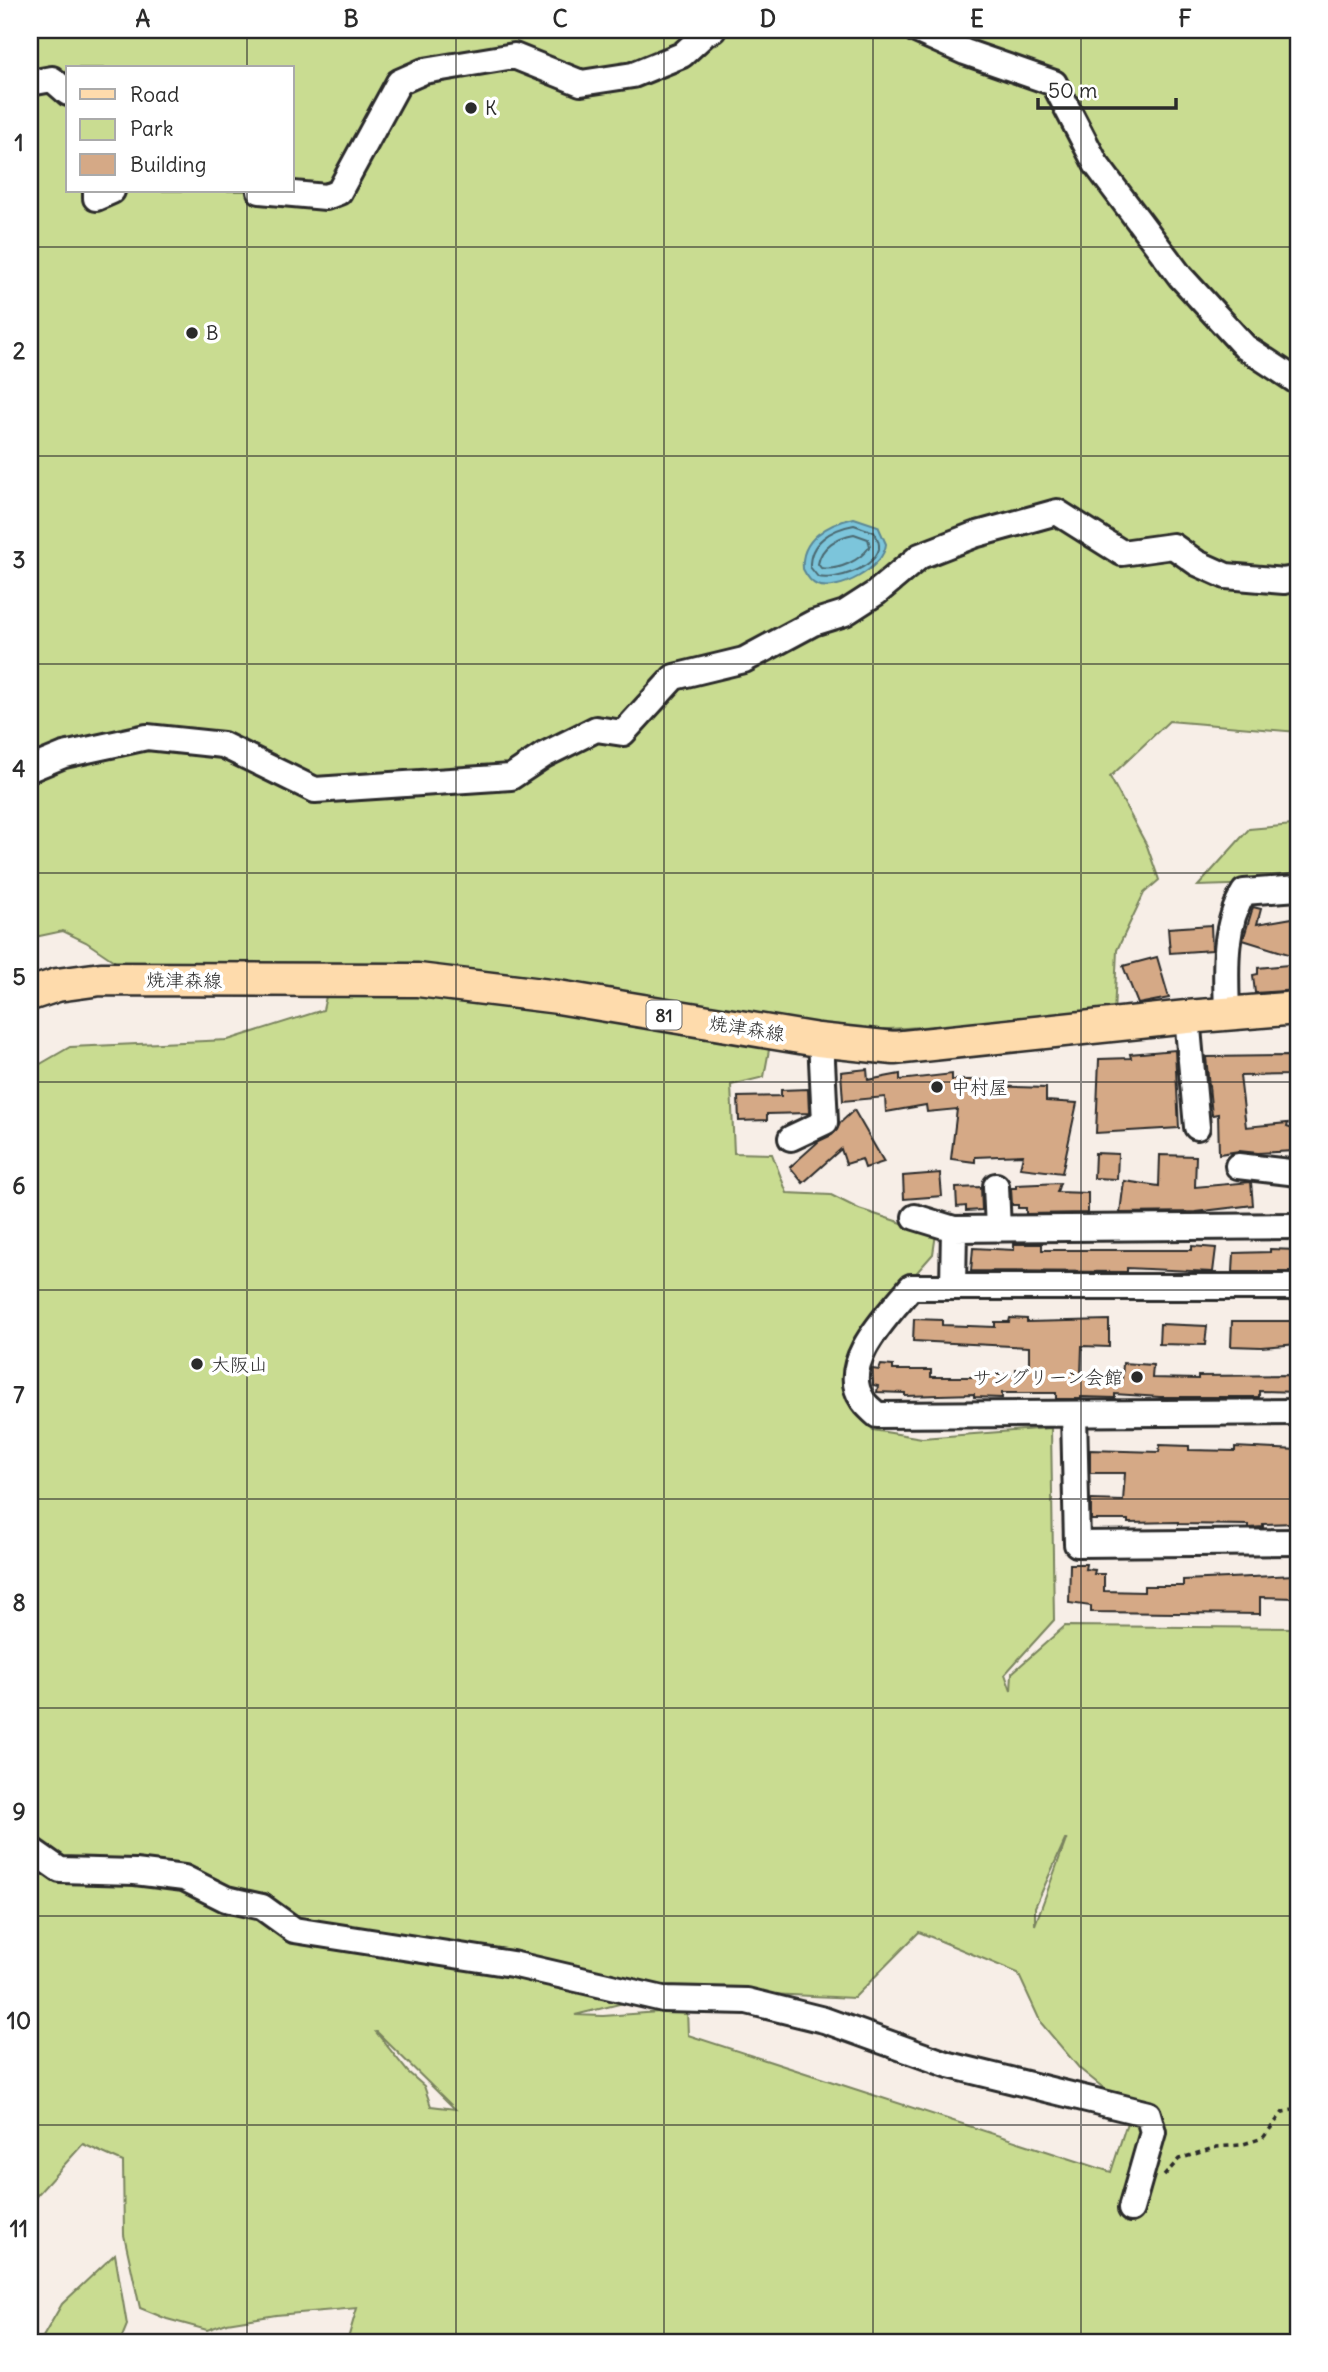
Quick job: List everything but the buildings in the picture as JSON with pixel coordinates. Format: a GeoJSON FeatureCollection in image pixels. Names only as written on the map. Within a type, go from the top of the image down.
{"type":"FeatureCollection","features":[{"type":"Feature","properties":{"kind":"main road","name":"焼津森線"},"geometry":{"type":"LineString","coordinates":[[30,994],[57,985],[101,979],[418,980],[558,997],[821,1040],[894,1048],[1298,1008]]}},
{"type":"Feature","properties":{"kind":"street"},"geometry":{"type":"LineString","coordinates":[[271,192],[326,197],[339,192],[399,82],[424,71],[514,56],[581,83],[633,75],[682,55],[713,30]]}},
{"type":"Feature","properties":{"kind":"street"},"geometry":{"type":"LineString","coordinates":[[916,30],[965,52],[1054,83],[1096,164],[1180,276],[1245,347],[1298,382]]}},
{"type":"Feature","properties":{"kind":"street"},"geometry":{"type":"LineString","coordinates":[[30,83],[52,79],[66,91]]}},
{"type":"Feature","properties":{"kind":"street"},"geometry":{"type":"LineString","coordinates":[[96,192],[96,198],[110,192]]}},
{"type":"Feature","properties":{"kind":"street"},"geometry":{"type":"LineString","coordinates":[[30,769],[64,755],[147,737],[223,745],[315,790],[511,777],[544,755],[596,729],[623,733],[674,677],[744,660],[813,622],[845,613],[876,593],[920,556],[974,535],[1057,512],[1122,553],[1173,546],[1197,563],[1226,576],[1284,581],[1298,578]]}},
{"type":"Feature","properties":{"kind":"street"},"geometry":{"type":"LineString","coordinates":[[1227,1014],[1225,953],[1238,902],[1244,892],[1298,888]]}},
{"type":"Feature","properties":{"kind":"street"},"geometry":{"type":"LineString","coordinates":[[1186,1017],[1197,1127]]}},
{"type":"Feature","properties":{"kind":"street"},"geometry":{"type":"LineString","coordinates":[[791,1138],[825,1122],[821,1040]]}},
{"type":"Feature","properties":{"kind":"street"},"geometry":{"type":"LineString","coordinates":[[1238,1166],[1298,1173]]}},
{"type":"Feature","properties":{"kind":"street"},"geometry":{"type":"LineString","coordinates":[[996,1186],[998,1229]]}},
{"type":"Feature","properties":{"kind":"street"},"geometry":{"type":"LineString","coordinates":[[915,1217],[954,1229],[1298,1226]]}},
{"type":"Feature","properties":{"kind":"street"},"geometry":{"type":"LineString","coordinates":[[953,1286],[954,1229]]}},
{"type":"Feature","properties":{"kind":"street"},"geometry":{"type":"LineString","coordinates":[[1298,1287],[911,1287],[866,1344],[854,1376],[861,1399],[877,1415],[1298,1412]]}},
{"type":"Feature","properties":{"kind":"street"},"geometry":{"type":"LineString","coordinates":[[1074,1414],[1076,1544],[1298,1542]]}},
{"type":"Feature","properties":{"kind":"street"},"geometry":{"type":"LineString","coordinates":[[30,1849],[60,1870],[135,1872],[184,1878],[226,1899],[262,1907],[293,1930],[512,1964],[663,1999],[747,2001],[824,2020],[949,2066],[1148,2114],[1153,2132],[1131,2209]]}},
{"type":"Feature","properties":{"kind":"path"},"geometry":{"type":"LineString","coordinates":[[1160,2183],[1179,2158],[1263,2138],[1283,2112],[1298,2109]]}},
{"type":"Feature","properties":{"kind":"green space"},"geometry":{"type":"Polygon","coordinates":[[[30,30],[1298,30],[1298,732],[1169,721],[1110,777],[1147,846],[1159,880],[1144,893],[1117,950],[1114,1015],[840,1032],[771,1039],[764,1077],[731,1085],[734,1153],[772,1154],[787,1193],[831,1195],[859,1209],[936,1234],[933,1254],[866,1330],[843,1378],[873,1430],[922,1438],[1051,1428],[1054,1620],[1005,1674],[1011,1691],[1012,1673],[1065,1626],[1298,1628],[1298,2342],[347,2342],[357,2308],[276,2315],[227,2323],[207,2330],[140,2308],[124,2235],[123,2162],[83,2144],[30,2203],[30,1070],[70,1047],[228,1040],[323,1010],[329,983],[149,979],[63,931],[30,938],[30,30]],[[1066,1840],[1035,1907],[1035,1925],[1066,1840]],[[919,1932],[854,1998],[623,1987],[652,1996],[575,2015],[603,2016],[687,2010],[688,2035],[1111,2172],[1131,2110],[1080,2069],[1041,2023],[1018,1973],[919,1932]],[[377,2032],[408,2072],[424,2086],[431,2106],[455,2109],[377,2032]]]}},
{"type":"Feature","properties":{"kind":"green space"},"geometry":{"type":"Polygon","coordinates":[[[1293,825],[1298,829],[1298,883],[1198,886],[1249,829],[1293,825]]]}},
{"type":"Feature","properties":{"kind":"green space"},"geometry":{"type":"Polygon","coordinates":[[[115,2254],[127,2325],[120,2342],[40,2342],[62,2304],[115,2254]]]}},
{"type":"Feature","properties":{"kind":"water"},"geometry":{"type":"Polygon","coordinates":[[[854,518],[878,526],[886,544],[883,553],[869,570],[848,582],[826,587],[815,584],[803,569],[806,549],[818,534],[835,524],[854,518]]]}},
{"type":"Feature","properties":{"kind":"place","name":"K"},"geometry":{"type":"Point","coordinates":[471,108]}},
{"type":"Feature","properties":{"kind":"place","name":"B"},"geometry":{"type":"Point","coordinates":[192,333]}},
{"type":"Feature","properties":{"kind":"place","name":"中村屋"},"geometry":{"type":"Point","coordinates":[937,1087]}},
{"type":"Feature","properties":{"kind":"place","name":"大阪山"},"geometry":{"type":"Point","coordinates":[197,1364]}},
{"type":"Feature","properties":{"kind":"place","name":"サングリーン会館"},"geometry":{"type":"Point","coordinates":[1137,1377]}}]}
